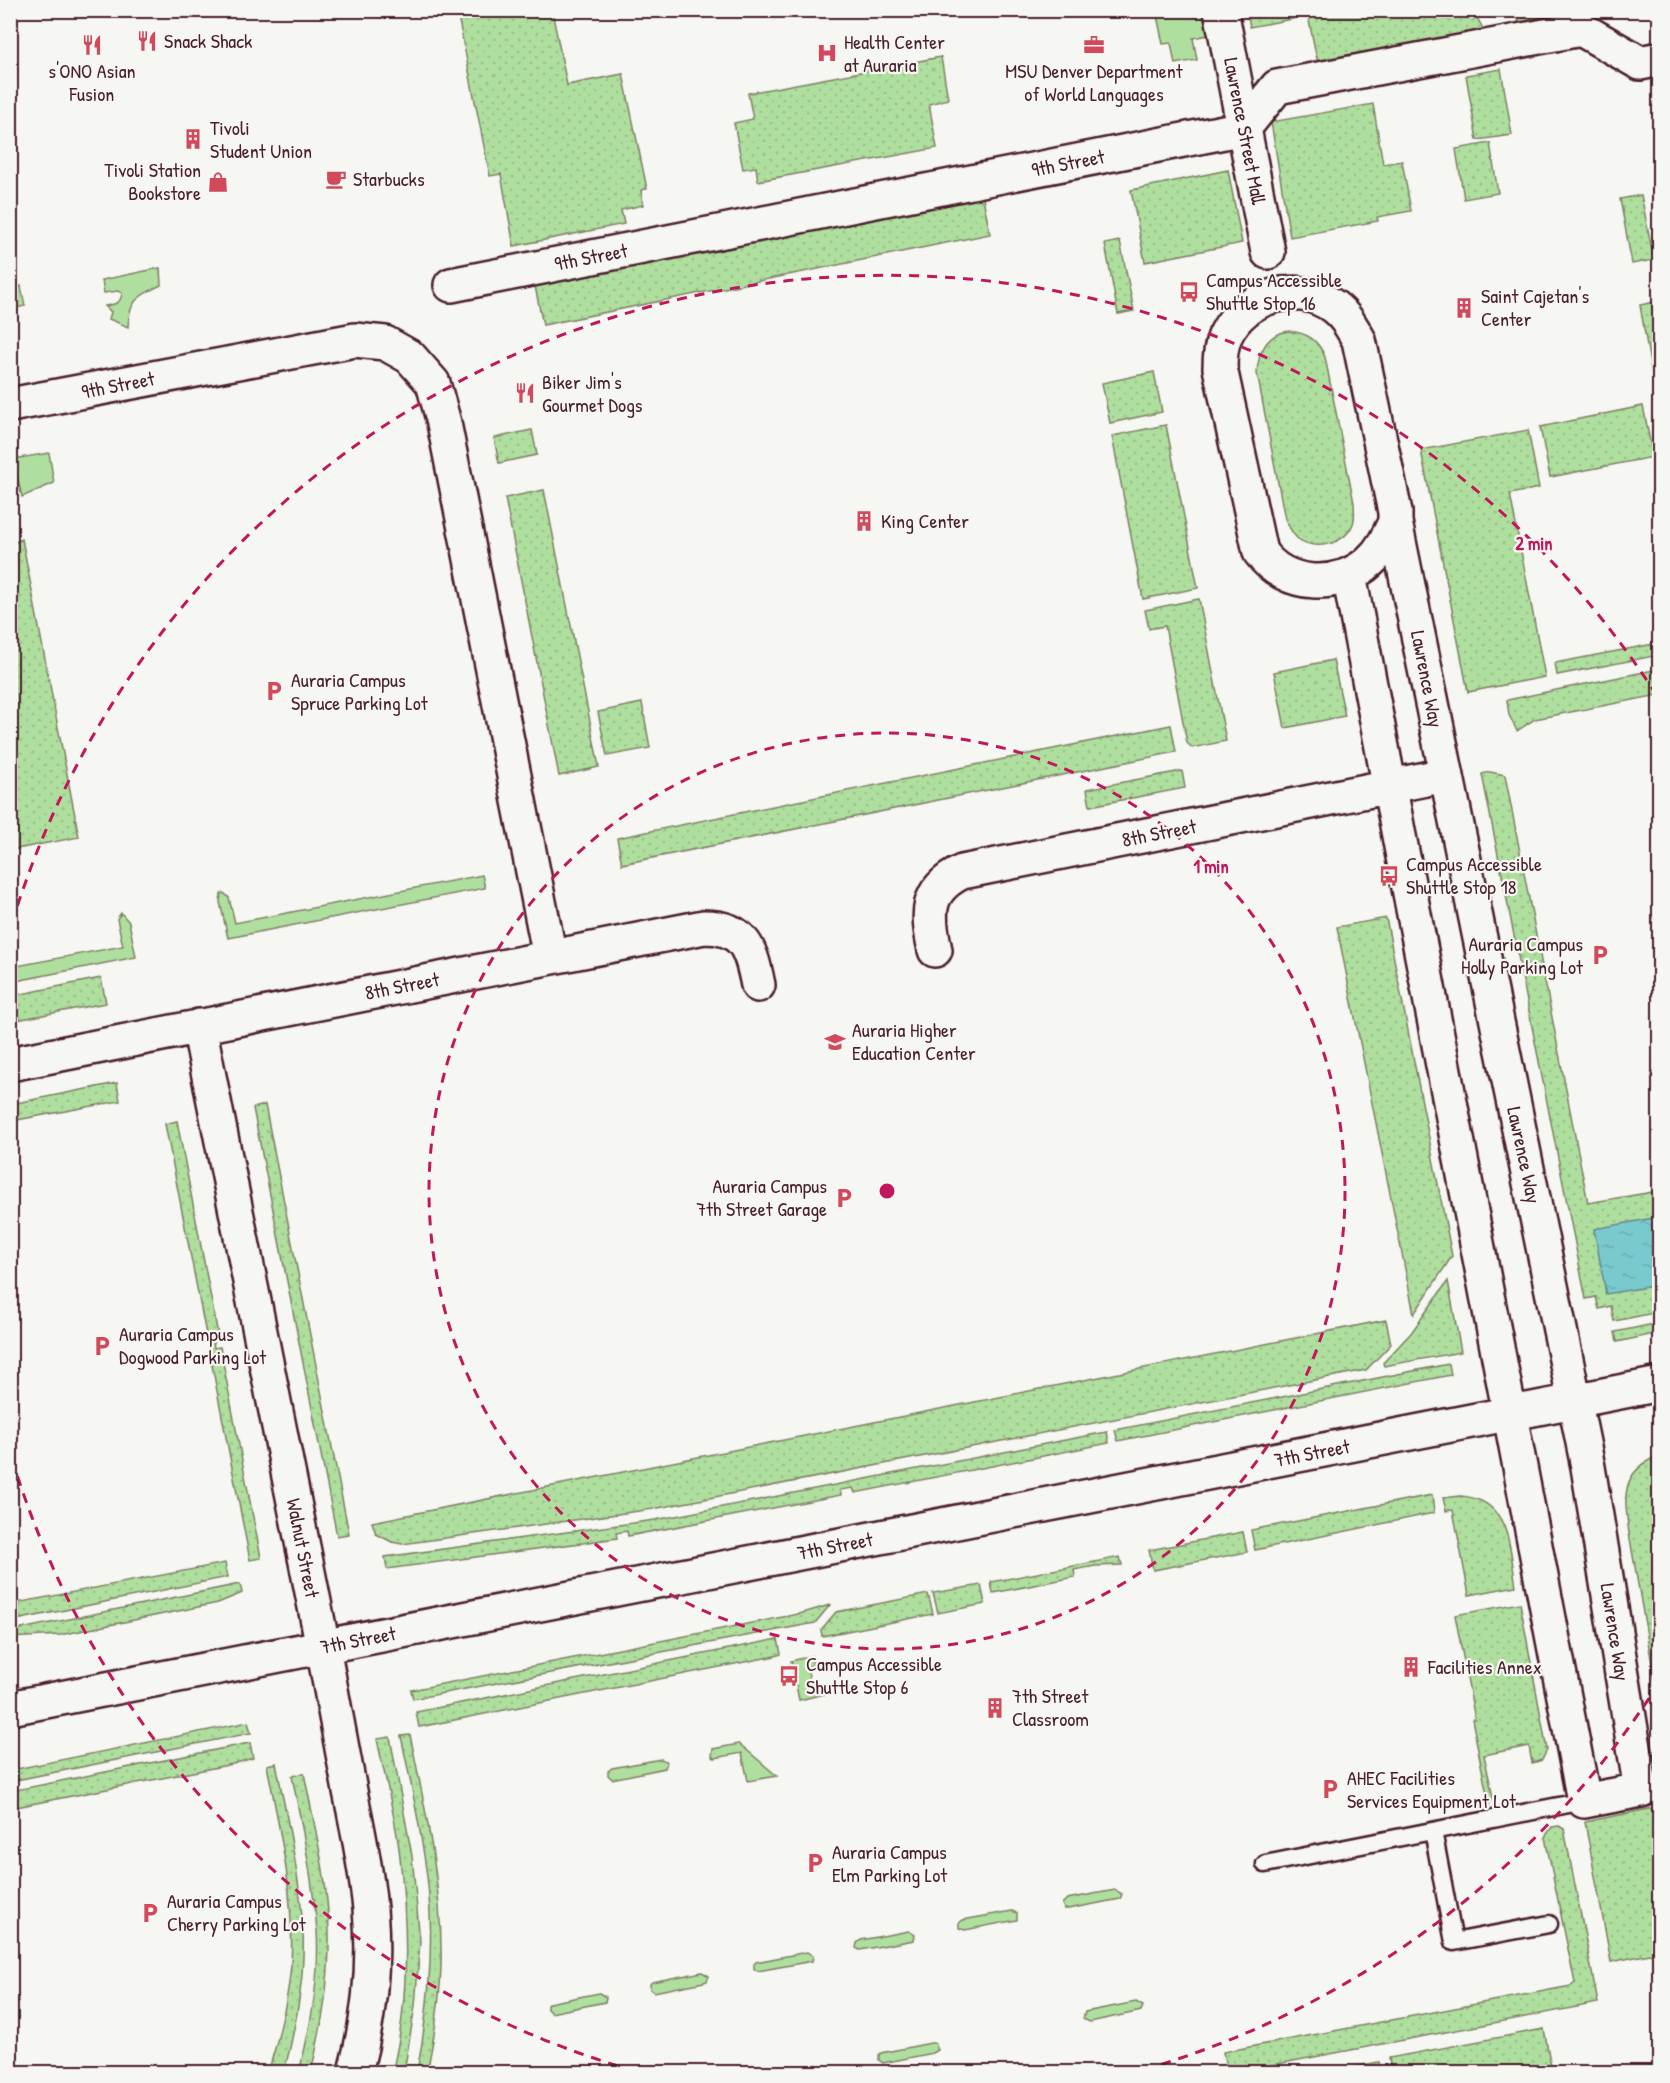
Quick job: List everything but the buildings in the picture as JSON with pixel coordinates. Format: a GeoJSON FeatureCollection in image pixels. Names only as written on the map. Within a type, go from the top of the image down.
{"type":"FeatureCollection","features":[{"type":"Feature","properties":{"kind":"street","name":"Lawrence Street Mall"},"geometry":{"type":"LineString","coordinates":[[1221,10],[1268,252]]}},
{"type":"Feature","properties":{"kind":"street"},"geometry":{"type":"LineString","coordinates":[[1244,128],[1277,87],[1581,29],[1640,63],[1659,59]]}},
{"type":"Feature","properties":{"kind":"street","name":"9th Street"},"geometry":{"type":"LineString","coordinates":[[451,285],[1244,128]]}},
{"type":"Feature","properties":{"kind":"street","name":"Lawrence Way"},"geometry":{"type":"LineString","coordinates":[[1395,522],[1378,553],[1368,563],[1349,575],[1329,581],[1308,581],[1287,576],[1269,565],[1260,552],[1220,368],[1225,337],[1233,322],[1245,310],[1265,298],[1288,293],[1312,296],[1333,306],[1351,325],[1359,340],[1588,1467],[1650,1788]]}},
{"type":"Feature","properties":{"kind":"street","name":"9th Street"},"geometry":{"type":"LineString","coordinates":[[10,405],[356,340],[385,343],[410,357],[433,383],[444,423],[550,957]]}},
{"type":"Feature","properties":{"kind":"street"},"geometry":{"type":"LineString","coordinates":[[1349,575],[1584,1801],[1650,1788]]}},
{"type":"Feature","properties":{"kind":"street","name":"8th Street"},"geometry":{"type":"LineString","coordinates":[[936,950],[930,924],[930,908],[940,887],[951,877],[962,872],[1446,776]]}},
{"type":"Feature","properties":{"kind":"street","name":"8th Street"},"geometry":{"type":"LineString","coordinates":[[10,1064],[704,927],[729,930],[738,936],[754,961],[758,986]]}},
{"type":"Feature","properties":{"kind":"street","name":"Walnut Street"},"geometry":{"type":"LineString","coordinates":[[199,1026],[323,1647],[363,1860],[370,1910],[371,1962],[368,2005],[355,2073]]}},
{"type":"Feature","properties":{"kind":"street","name":"7th Street"},"geometry":{"type":"LineString","coordinates":[[10,1708],[1659,1384]]}},
{"type":"Feature","properties":{"kind":"lane"},"geometry":{"type":"LineString","coordinates":[[1265,1864],[1584,1801]]}},
{"type":"Feature","properties":{"kind":"lane"},"geometry":{"type":"LineString","coordinates":[[1433,1831],[1454,1942],[1549,1924]]}},
{"type":"Feature","properties":{"kind":"green space"},"geometry":{"type":"Polygon","coordinates":[[[1516,10],[1586,11],[1519,24],[1516,10]]]}},
{"type":"Feature","properties":{"kind":"green space"},"geometry":{"type":"Polygon","coordinates":[[[457,11],[552,11],[567,85],[623,74],[647,189],[641,190],[643,205],[621,210],[624,224],[514,246],[501,174],[490,176],[457,11]]]}},
{"type":"Feature","properties":{"kind":"green space"},"geometry":{"type":"Polygon","coordinates":[[[1156,11],[1209,11],[1213,34],[1193,38],[1197,60],[1175,64],[1171,43],[1163,44],[1156,11]]]}},
{"type":"Feature","properties":{"kind":"green space"},"geometry":{"type":"Polygon","coordinates":[[[1247,11],[1292,11],[1293,19],[1250,27],[1247,11]]]}},
{"type":"Feature","properties":{"kind":"green space"},"geometry":{"type":"Polygon","coordinates":[[[1307,11],[1473,11],[1485,32],[1318,64],[1307,11]]]}},
{"type":"Feature","properties":{"kind":"green space"},"geometry":{"type":"Polygon","coordinates":[[[941,57],[948,99],[929,104],[937,148],[758,181],[756,167],[743,169],[734,123],[753,119],[748,93],[941,57]]]}},
{"type":"Feature","properties":{"kind":"green space"},"geometry":{"type":"Polygon","coordinates":[[[1501,69],[1512,135],[1477,140],[1466,75],[1501,69]]]}},
{"type":"Feature","properties":{"kind":"green space"},"geometry":{"type":"Polygon","coordinates":[[[1373,104],[1383,164],[1402,161],[1411,211],[1377,217],[1378,221],[1290,237],[1271,122],[1373,104]]]}},
{"type":"Feature","properties":{"kind":"green space"},"geometry":{"type":"Polygon","coordinates":[[[1490,143],[1498,193],[1464,199],[1456,149],[1490,143]]]}},
{"type":"Feature","properties":{"kind":"green space"},"geometry":{"type":"Polygon","coordinates":[[[1228,170],[1242,243],[1145,262],[1131,190],[1228,170]]]}},
{"type":"Feature","properties":{"kind":"green space"},"geometry":{"type":"Polygon","coordinates":[[[1641,195],[1654,260],[1632,264],[1620,199],[1641,195]]]}},
{"type":"Feature","properties":{"kind":"green space"},"geometry":{"type":"Polygon","coordinates":[[[983,198],[990,234],[543,325],[535,286],[983,198]]]}},
{"type":"Feature","properties":{"kind":"green space"},"geometry":{"type":"Polygon","coordinates":[[[1120,241],[1134,311],[1118,314],[1105,244],[1120,241]]]}},
{"type":"Feature","properties":{"kind":"green space"},"geometry":{"type":"Polygon","coordinates":[[[160,268],[161,285],[141,296],[133,304],[128,327],[109,319],[111,312],[105,306],[119,301],[122,293],[118,291],[104,293],[102,280],[160,268]]]}},
{"type":"Feature","properties":{"kind":"green space"},"geometry":{"type":"Polygon","coordinates":[[[21,286],[25,306],[11,309],[11,289],[21,286]]]}},
{"type":"Feature","properties":{"kind":"green space"},"geometry":{"type":"Polygon","coordinates":[[[1659,301],[1659,374],[1652,375],[1640,305],[1659,301]]]}},
{"type":"Feature","properties":{"kind":"green space"},"geometry":{"type":"Polygon","coordinates":[[[1289,331],[1312,338],[1325,357],[1354,503],[1354,518],[1348,533],[1328,544],[1312,545],[1298,539],[1285,519],[1257,373],[1259,358],[1265,345],[1275,336],[1289,331]]]}},
{"type":"Feature","properties":{"kind":"green space"},"geometry":{"type":"Polygon","coordinates":[[[1154,372],[1162,412],[1110,423],[1102,383],[1154,372]]]}},
{"type":"Feature","properties":{"kind":"green space"},"geometry":{"type":"Polygon","coordinates":[[[1643,406],[1653,457],[1550,477],[1540,427],[1643,406]]]}},
{"type":"Feature","properties":{"kind":"green space"},"geometry":{"type":"Polygon","coordinates":[[[1166,425],[1198,588],[1143,599],[1112,436],[1166,425]]]}},
{"type":"Feature","properties":{"kind":"green space"},"geometry":{"type":"Polygon","coordinates":[[[532,430],[537,455],[499,463],[494,438],[532,430]]]}},
{"type":"Feature","properties":{"kind":"green space"},"geometry":{"type":"Polygon","coordinates":[[[1528,430],[1539,488],[1510,494],[1545,677],[1468,692],[1421,450],[1528,430]]]}},
{"type":"Feature","properties":{"kind":"green space"},"geometry":{"type":"Polygon","coordinates":[[[49,453],[54,483],[22,497],[13,459],[49,453]]]}},
{"type":"Feature","properties":{"kind":"green space"},"geometry":{"type":"Polygon","coordinates":[[[544,490],[599,767],[559,776],[505,498],[544,490]]]}},
{"type":"Feature","properties":{"kind":"green space"},"geometry":{"type":"Polygon","coordinates":[[[22,539],[79,837],[11,850],[10,544],[22,539]]]}},
{"type":"Feature","properties":{"kind":"green space"},"geometry":{"type":"Polygon","coordinates":[[[1199,599],[1226,741],[1192,748],[1187,743],[1165,626],[1149,629],[1145,610],[1199,599]]]}},
{"type":"Feature","properties":{"kind":"green space"},"geometry":{"type":"Polygon","coordinates":[[[1659,643],[1659,655],[1557,675],[1555,663],[1659,643]]]}},
{"type":"Feature","properties":{"kind":"green space"},"geometry":{"type":"Polygon","coordinates":[[[1333,660],[1345,716],[1285,728],[1274,672],[1333,660]]]}},
{"type":"Feature","properties":{"kind":"green space"},"geometry":{"type":"Polygon","coordinates":[[[1659,669],[1659,695],[1535,719],[1517,731],[1509,715],[1507,700],[1659,669]]]}},
{"type":"Feature","properties":{"kind":"green space"},"geometry":{"type":"Polygon","coordinates":[[[642,703],[650,748],[607,756],[598,712],[642,703]]]}},
{"type":"Feature","properties":{"kind":"green space"},"geometry":{"type":"Polygon","coordinates":[[[1171,725],[1176,752],[622,864],[617,838],[1171,725]]]}},
{"type":"Feature","properties":{"kind":"green space"},"geometry":{"type":"Polygon","coordinates":[[[1182,771],[1185,788],[1090,806],[1087,789],[1182,771]]]}},
{"type":"Feature","properties":{"kind":"green space"},"geometry":{"type":"Polygon","coordinates":[[[1490,772],[1505,775],[1588,1203],[1659,1191],[1659,1312],[1614,1321],[1611,1306],[1599,1309],[1596,1297],[1586,1299],[1482,774],[1490,772]]]}},
{"type":"Feature","properties":{"kind":"green space"},"geometry":{"type":"Polygon","coordinates":[[[482,875],[485,888],[228,938],[220,902],[221,894],[224,893],[229,898],[235,923],[482,875]]]}},
{"type":"Feature","properties":{"kind":"green space"},"geometry":{"type":"Polygon","coordinates":[[[121,913],[129,922],[136,957],[11,982],[11,967],[123,946],[117,919],[121,913]]]}},
{"type":"Feature","properties":{"kind":"green space"},"geometry":{"type":"Polygon","coordinates":[[[1386,918],[1452,1256],[1414,1314],[1337,927],[1386,918]]]}},
{"type":"Feature","properties":{"kind":"green space"},"geometry":{"type":"Polygon","coordinates":[[[101,978],[106,1003],[11,1021],[11,996],[101,978]]]}},
{"type":"Feature","properties":{"kind":"green space"},"geometry":{"type":"Polygon","coordinates":[[[117,1083],[120,1101],[11,1121],[11,1104],[117,1083]]]}},
{"type":"Feature","properties":{"kind":"green space"},"geometry":{"type":"Polygon","coordinates":[[[265,1105],[349,1534],[337,1536],[253,1108],[265,1105]]]}},
{"type":"Feature","properties":{"kind":"green space"},"geometry":{"type":"Polygon","coordinates":[[[177,1121],[218,1335],[212,1336],[214,1348],[220,1347],[261,1558],[250,1560],[165,1124],[177,1121]]]}},
{"type":"Feature","properties":{"kind":"green space"},"geometry":{"type":"Polygon","coordinates":[[[1448,1281],[1461,1352],[1384,1366],[1383,1363],[1411,1333],[1448,1281]]]}},
{"type":"Feature","properties":{"kind":"green space"},"geometry":{"type":"Polygon","coordinates":[[[1386,1320],[1391,1344],[1366,1370],[653,1509],[402,1544],[376,1534],[372,1522],[1386,1320]]]}},
{"type":"Feature","properties":{"kind":"green space"},"geometry":{"type":"Polygon","coordinates":[[[1659,1323],[1659,1333],[1617,1342],[1615,1332],[1659,1323]]]}},
{"type":"Feature","properties":{"kind":"green space"},"geometry":{"type":"Polygon","coordinates":[[[1449,1364],[1451,1375],[1118,1441],[1115,1430],[1449,1364]]]}},
{"type":"Feature","properties":{"kind":"green space"},"geometry":{"type":"Polygon","coordinates":[[[1107,1432],[1109,1443],[855,1493],[853,1488],[840,1490],[841,1495],[628,1536],[627,1531],[616,1533],[617,1538],[387,1569],[385,1557],[655,1520],[1107,1432]]]}},
{"type":"Feature","properties":{"kind":"green space"},"geometry":{"type":"Polygon","coordinates":[[[1659,1455],[1659,1704],[1629,1533],[1626,1496],[1631,1478],[1637,1469],[1659,1455]]]}},
{"type":"Feature","properties":{"kind":"green space"},"geometry":{"type":"Polygon","coordinates":[[[1432,1495],[1434,1513],[1255,1550],[1251,1530],[1432,1495]]]}},
{"type":"Feature","properties":{"kind":"green space"},"geometry":{"type":"Polygon","coordinates":[[[1461,1496],[1477,1499],[1490,1506],[1499,1516],[1509,1541],[1516,1586],[1469,1595],[1453,1510],[1446,1511],[1443,1498],[1461,1496]]]}},
{"type":"Feature","properties":{"kind":"green space"},"geometry":{"type":"Polygon","coordinates":[[[1243,1532],[1247,1552],[1153,1570],[1149,1550],[1243,1532]]]}},
{"type":"Feature","properties":{"kind":"green space"},"geometry":{"type":"Polygon","coordinates":[[[1120,1557],[1122,1565],[1095,1566],[1074,1570],[1075,1577],[993,1593],[991,1582],[1120,1557]]]}},
{"type":"Feature","properties":{"kind":"green space"},"geometry":{"type":"Polygon","coordinates":[[[225,1563],[228,1577],[11,1621],[11,1604],[225,1563]]]}},
{"type":"Feature","properties":{"kind":"green space"},"geometry":{"type":"Polygon","coordinates":[[[240,1584],[242,1593],[218,1603],[60,1635],[11,1638],[11,1631],[240,1584]]]}},
{"type":"Feature","properties":{"kind":"green space"},"geometry":{"type":"Polygon","coordinates":[[[981,1585],[985,1604],[938,1613],[933,1593],[981,1585]]]}},
{"type":"Feature","properties":{"kind":"green space"},"geometry":{"type":"Polygon","coordinates":[[[928,1594],[933,1614],[822,1636],[821,1630],[836,1612],[928,1594]]]}},
{"type":"Feature","properties":{"kind":"green space"},"geometry":{"type":"Polygon","coordinates":[[[1520,1603],[1547,1750],[1542,1760],[1532,1763],[1529,1746],[1484,1755],[1493,1797],[1489,1805],[1455,1615],[1520,1603]]]}},
{"type":"Feature","properties":{"kind":"green space"},"geometry":{"type":"Polygon","coordinates":[[[830,1605],[815,1623],[413,1699],[411,1690],[803,1613],[830,1605]]]}},
{"type":"Feature","properties":{"kind":"green space"},"geometry":{"type":"Polygon","coordinates":[[[778,1639],[781,1654],[775,1656],[419,1727],[416,1712],[778,1639]]]}},
{"type":"Feature","properties":{"kind":"green space"},"geometry":{"type":"Polygon","coordinates":[[[811,1656],[813,1665],[807,1667],[811,1687],[827,1684],[829,1693],[799,1700],[791,1661],[811,1656]]]}},
{"type":"Feature","properties":{"kind":"green space"},"geometry":{"type":"Polygon","coordinates":[[[248,1722],[251,1733],[11,1781],[11,1770],[248,1722]]]}},
{"type":"Feature","properties":{"kind":"green space"},"geometry":{"type":"Polygon","coordinates":[[[410,1735],[432,1850],[441,1938],[439,1993],[427,2072],[417,2072],[430,1975],[429,1901],[422,1841],[401,1736],[410,1735]]]}},
{"type":"Feature","properties":{"kind":"green space"},"geometry":{"type":"Polygon","coordinates":[[[390,1737],[412,1856],[420,1941],[415,2006],[404,2072],[392,2072],[405,1992],[406,1938],[403,1884],[396,1828],[377,1739],[390,1737]]]}},
{"type":"Feature","properties":{"kind":"green space"},"geometry":{"type":"Polygon","coordinates":[[[250,1743],[253,1758],[233,1764],[11,1808],[11,1791],[250,1743]]]}},
{"type":"Feature","properties":{"kind":"green space"},"geometry":{"type":"Polygon","coordinates":[[[739,1744],[777,1776],[748,1781],[742,1753],[712,1757],[713,1749],[739,1744]]]}},
{"type":"Feature","properties":{"kind":"green space"},"geometry":{"type":"Polygon","coordinates":[[[661,1759],[667,1762],[665,1768],[612,1779],[608,1775],[608,1771],[612,1768],[661,1759]]]}},
{"type":"Feature","properties":{"kind":"green space"},"geometry":{"type":"Polygon","coordinates":[[[276,1763],[296,1868],[303,1931],[303,1967],[299,2003],[284,2072],[268,2072],[288,1992],[292,1940],[289,1889],[267,1765],[276,1763]]]}},
{"type":"Feature","properties":{"kind":"green space"},"geometry":{"type":"Polygon","coordinates":[[[304,1773],[323,1872],[329,1932],[324,2003],[311,2072],[299,2072],[314,2003],[317,1931],[310,1873],[292,1776],[304,1773]]]}},
{"type":"Feature","properties":{"kind":"green space"},"geometry":{"type":"Polygon","coordinates":[[[1658,1807],[1660,1816],[1659,1952],[1611,1962],[1585,1822],[1658,1807]]]}},
{"type":"Feature","properties":{"kind":"green space"},"geometry":{"type":"Polygon","coordinates":[[[1559,1826],[1564,1829],[1598,2003],[1227,2072],[1223,2052],[1571,1986],[1575,1983],[1545,1837],[1552,1827],[1559,1826]]]}},
{"type":"Feature","properties":{"kind":"green space"},"geometry":{"type":"Polygon","coordinates":[[[1115,1890],[1122,1894],[1120,1899],[1068,1909],[1064,1909],[1062,1904],[1067,1899],[1115,1890]]]}},
{"type":"Feature","properties":{"kind":"green space"},"geometry":{"type":"Polygon","coordinates":[[[1012,1911],[1017,1913],[1017,1920],[965,1930],[959,1928],[959,1923],[963,1920],[1012,1911]]]}},
{"type":"Feature","properties":{"kind":"green space"},"geometry":{"type":"Polygon","coordinates":[[[909,1931],[915,1935],[914,1940],[860,1950],[856,1948],[857,1943],[861,1940],[909,1931]]]}},
{"type":"Feature","properties":{"kind":"green space"},"geometry":{"type":"Polygon","coordinates":[[[807,1952],[813,1956],[812,1961],[758,1971],[754,1969],[756,1962],[807,1952]]]}},
{"type":"Feature","properties":{"kind":"green space"},"geometry":{"type":"Polygon","coordinates":[[[702,1972],[709,1976],[707,1981],[654,1992],[650,1989],[652,1982],[702,1972]]]}},
{"type":"Feature","properties":{"kind":"green space"},"geometry":{"type":"Polygon","coordinates":[[[599,1993],[606,1997],[605,2002],[551,2013],[547,2009],[549,2003],[599,1993]]]}},
{"type":"Feature","properties":{"kind":"green space"},"geometry":{"type":"Polygon","coordinates":[[[1136,2002],[1143,2006],[1141,2011],[1090,2022],[1083,2019],[1085,2012],[1136,2002]]]}},
{"type":"Feature","properties":{"kind":"green space"},"geometry":{"type":"Polygon","coordinates":[[[1544,2029],[1552,2072],[1391,2072],[1389,2058],[1544,2029]]]}},
{"type":"Feature","properties":{"kind":"green space"},"geometry":{"type":"Polygon","coordinates":[[[935,2043],[938,2050],[933,2053],[883,2063],[879,2060],[881,2053],[935,2043]]]}},
{"type":"Feature","properties":{"kind":"green space"},"geometry":{"type":"Polygon","coordinates":[[[1379,2062],[1381,2072],[1328,2072],[1379,2062]]]}},
{"type":"Feature","properties":{"kind":"water"},"geometry":{"type":"Polygon","coordinates":[[[1659,1217],[1659,1285],[1606,1294],[1594,1229],[1659,1217]]]}},
{"type":"Feature","properties":{"kind":"place","name":"Snack Shack"},"geometry":{"type":"Point","coordinates":[147,41]}},
{"type":"Feature","properties":{"kind":"place","name":"s'ONO Asian Fusion"},"geometry":{"type":"Point","coordinates":[92,45]}},
{"type":"Feature","properties":{"kind":"place","name":"MSU Denver Department of World Languages"},"geometry":{"type":"Point","coordinates":[1094,45]}},
{"type":"Feature","properties":{"kind":"place","name":"Health Center at Auraria"},"geometry":{"type":"Point","coordinates":[827,53]}},
{"type":"Feature","properties":{"kind":"place","name":"Tivoli Student Union"},"geometry":{"type":"Point","coordinates":[193,139]}},
{"type":"Feature","properties":{"kind":"place","name":"Starbucks"},"geometry":{"type":"Point","coordinates":[336,179]}},
{"type":"Feature","properties":{"kind":"place","name":"Tivoli Station Bookstore"},"geometry":{"type":"Point","coordinates":[218,182]}},
{"type":"Feature","properties":{"kind":"place","name":"Campus Accessible Shuttle Stop 16"},"geometry":{"type":"Point","coordinates":[1189,292]}},
{"type":"Feature","properties":{"kind":"place","name":"Saint Cajetan's Center"},"geometry":{"type":"Point","coordinates":[1464,308]}},
{"type":"Feature","properties":{"kind":"place","name":"Biker Jim's Gourmet Dogs"},"geometry":{"type":"Point","coordinates":[525,393]}},
{"type":"Feature","properties":{"kind":"place","name":"King Center"},"geometry":{"type":"Point","coordinates":[864,521]}},
{"type":"Feature","properties":{"kind":"place","name":"Auraria Campus Spruce Parking Lot"},"geometry":{"type":"Point","coordinates":[274,691]}},
{"type":"Feature","properties":{"kind":"place","name":"Campus Accessible Shuttle Stop 18"},"geometry":{"type":"Point","coordinates":[1389,876]}},
{"type":"Feature","properties":{"kind":"place","name":"Auraria Campus Holly Parking Lot"},"geometry":{"type":"Point","coordinates":[1600,955]}},
{"type":"Feature","properties":{"kind":"place","name":"Auraria Higher Education Center"},"geometry":{"type":"Point","coordinates":[835,1042]}},
{"type":"Feature","properties":{"kind":"place","name":"Auraria Campus 7th Street Garage"},"geometry":{"type":"Point","coordinates":[844,1198]}},
{"type":"Feature","properties":{"kind":"place","name":"Auraria Campus Dogwood Parking Lot"},"geometry":{"type":"Point","coordinates":[102,1346]}},
{"type":"Feature","properties":{"kind":"place","name":"Facilities Annex"},"geometry":{"type":"Point","coordinates":[1411,1667]}},
{"type":"Feature","properties":{"kind":"place","name":"Campus Accessible Shuttle Stop 6"},"geometry":{"type":"Point","coordinates":[789,1676]}},
{"type":"Feature","properties":{"kind":"place","name":"7th Street Classroom"},"geometry":{"type":"Point","coordinates":[995,1708]}},
{"type":"Feature","properties":{"kind":"place","name":"AHEC Facilities Services Equipment Lot"},"geometry":{"type":"Point","coordinates":[1330,1789]}},
{"type":"Feature","properties":{"kind":"place","name":"Auraria Campus Elm Parking Lot"},"geometry":{"type":"Point","coordinates":[815,1863]}},
{"type":"Feature","properties":{"kind":"place","name":"Auraria Campus Cherry Parking Lot"},"geometry":{"type":"Point","coordinates":[150,1913]}}]}
